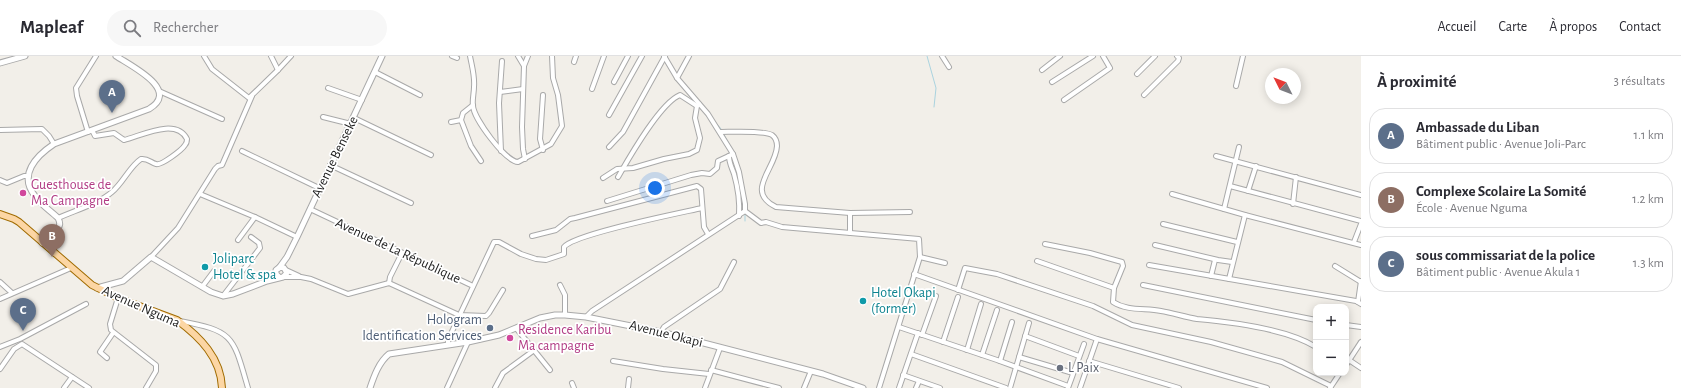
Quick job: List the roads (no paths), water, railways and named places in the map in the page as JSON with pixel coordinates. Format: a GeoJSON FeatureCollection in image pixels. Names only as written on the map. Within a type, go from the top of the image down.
{"type":"FeatureCollection","features":[{"type":"Feature","properties":{"kind":"main road","name":"Avenue Nguma"},"geometry":{"type":"LineString","coordinates":[[0,214],[16,220],[96,288],[118,298],[177,320],[207,347],[218,367],[222,388]]}},
{"type":"Feature","properties":{"kind":"street"},"geometry":{"type":"LineString","coordinates":[[0,63],[25,56]]}},
{"type":"Feature","properties":{"kind":"street"},"geometry":{"type":"LineString","coordinates":[[58,218],[98,201],[110,194],[141,159],[146,159],[156,164],[160,164],[179,152],[185,145],[187,139],[182,132],[171,128],[162,128],[124,140],[114,133],[95,136],[90,131],[77,96],[76,88],[96,56]]}},
{"type":"Feature","properties":{"kind":"street"},"geometry":{"type":"LineString","coordinates":[[42,243],[54,234],[60,226],[58,218],[35,196],[31,189],[28,176],[30,169],[38,157],[54,144],[149,109],[157,102],[159,91],[156,84],[150,78],[116,56]]}},
{"type":"Feature","properties":{"kind":"street"},"geometry":{"type":"LineString","coordinates":[[204,56],[212,70],[250,97]]}},
{"type":"Feature","properties":{"kind":"street"},"geometry":{"type":"LineString","coordinates":[[271,56],[278,70]]}},
{"type":"Feature","properties":{"kind":"street"},"geometry":{"type":"LineString","coordinates":[[96,288],[123,281],[151,257],[178,228],[215,168],[222,165],[250,97],[291,56]]}},
{"type":"Feature","properties":{"kind":"street","name":"Avenue Benseke"},"geometry":{"type":"LineString","coordinates":[[282,277],[287,272],[281,269],[354,118],[382,56]]}},
{"type":"Feature","properties":{"kind":"street"},"geometry":{"type":"LineString","coordinates":[[470,56],[474,72],[472,106],[475,114],[501,151],[514,162],[518,162],[543,150],[551,144],[562,126],[558,95],[553,78],[552,56]]}},
{"type":"Feature","properties":{"kind":"street"},"geometry":{"type":"LineString","coordinates":[[518,56],[524,66]]}},
{"type":"Feature","properties":{"kind":"street"},"geometry":{"type":"LineString","coordinates":[[525,159],[523,149],[523,89],[524,66],[528,56]]}},
{"type":"Feature","properties":{"kind":"street"},"geometry":{"type":"LineString","coordinates":[[574,62],[576,56]]}},
{"type":"Feature","properties":{"kind":"street"},"geometry":{"type":"LineString","coordinates":[[592,89],[604,56]]}},
{"type":"Feature","properties":{"kind":"street"},"geometry":{"type":"LineString","coordinates":[[614,82],[628,56]]}},
{"type":"Feature","properties":{"kind":"street"},"geometry":{"type":"LineString","coordinates":[[609,115],[642,56]]}},
{"type":"Feature","properties":{"kind":"street"},"geometry":{"type":"LineString","coordinates":[[677,78],[689,56]]}},
{"type":"Feature","properties":{"kind":"street"},"geometry":{"type":"LineString","coordinates":[[942,56],[949,67]]}},
{"type":"Feature","properties":{"kind":"street"},"geometry":{"type":"LineString","coordinates":[[1042,70],[1060,56]]}},
{"type":"Feature","properties":{"kind":"street"},"geometry":{"type":"LineString","coordinates":[[1052,82],[1093,56]]}},
{"type":"Feature","properties":{"kind":"street"},"geometry":{"type":"LineString","coordinates":[[1064,100],[1110,68],[1103,56]]}},
{"type":"Feature","properties":{"kind":"street"},"geometry":{"type":"LineString","coordinates":[[1137,74],[1155,56]]}},
{"type":"Feature","properties":{"kind":"street"},"geometry":{"type":"LineString","coordinates":[[1144,95],[1178,61],[1179,58],[1177,56]]}},
{"type":"Feature","properties":{"kind":"street"},"geometry":{"type":"LineString","coordinates":[[1236,86],[1244,56]]}},
{"type":"Feature","properties":{"kind":"street"},"geometry":{"type":"LineString","coordinates":[[608,147],[623,132],[664,58],[677,78],[720,132],[730,156],[739,172],[746,212],[761,223],[766,222],[782,227],[919,239],[920,257],[879,388]]}},
{"type":"Feature","properties":{"kind":"street"},"geometry":{"type":"LineString","coordinates":[[501,151],[500,92],[502,61]]}},
{"type":"Feature","properties":{"kind":"street"},"geometry":{"type":"LineString","coordinates":[[375,72],[420,95]]}},
{"type":"Feature","properties":{"kind":"street"},"geometry":{"type":"LineString","coordinates":[[328,88],[362,100]]}},
{"type":"Feature","properties":{"kind":"street"},"geometry":{"type":"LineString","coordinates":[[500,92],[523,89]]}},
{"type":"Feature","properties":{"kind":"street"},"geometry":{"type":"LineString","coordinates":[[159,91],[222,118]]}},
{"type":"Feature","properties":{"kind":"street"},"geometry":{"type":"LineString","coordinates":[[543,95],[540,139],[543,150]]}},
{"type":"Feature","properties":{"kind":"street"},"geometry":{"type":"LineString","coordinates":[[618,177],[650,127],[673,99],[680,95],[698,105]]}},
{"type":"Feature","properties":{"kind":"street"},"geometry":{"type":"LineString","coordinates":[[603,178],[611,172],[689,154],[697,150],[700,138],[695,118],[698,105]]}},
{"type":"Feature","properties":{"kind":"street"},"geometry":{"type":"LineString","coordinates":[[472,106],[463,113],[461,120],[471,146],[481,162]]}},
{"type":"Feature","properties":{"kind":"street"},"geometry":{"type":"LineString","coordinates":[[323,117],[351,124]]}},
{"type":"Feature","properties":{"kind":"street"},"geometry":{"type":"LineString","coordinates":[[354,118],[430,155]]}},
{"type":"Feature","properties":{"kind":"street"},"geometry":{"type":"LineString","coordinates":[[451,122],[461,120]]}},
{"type":"Feature","properties":{"kind":"street"},"geometry":{"type":"LineString","coordinates":[[0,130],[42,129],[54,144]]}},
{"type":"Feature","properties":{"kind":"street"},"geometry":{"type":"LineString","coordinates":[[720,132],[762,133],[770,134],[775,138],[776,153],[763,183],[762,194],[768,203],[776,207],[850,212],[910,212]]}},
{"type":"Feature","properties":{"kind":"street"},"geometry":{"type":"LineString","coordinates":[[1224,209],[1239,146]]}},
{"type":"Feature","properties":{"kind":"street"},"geometry":{"type":"LineString","coordinates":[[242,151],[320,188]]}},
{"type":"Feature","properties":{"kind":"street"},"geometry":{"type":"LineString","coordinates":[[607,201],[691,175],[702,173],[710,174],[716,168],[718,161],[730,156]]}},
{"type":"Feature","properties":{"kind":"street"},"geometry":{"type":"LineString","coordinates":[[730,156],[729,162],[734,172],[740,202],[739,216]]}},
{"type":"Feature","properties":{"kind":"street"},"geometry":{"type":"LineString","coordinates":[[1216,156],[1361,195]]}},
{"type":"Feature","properties":{"kind":"street"},"geometry":{"type":"LineString","coordinates":[[330,165],[411,203]]}},
{"type":"Feature","properties":{"kind":"street"},"geometry":{"type":"LineString","coordinates":[[1248,191],[1256,166]]}},
{"type":"Feature","properties":{"kind":"street"},"geometry":{"type":"LineString","coordinates":[[0,180],[7,183],[21,177],[28,176]]}},
{"type":"Feature","properties":{"kind":"street"},"geometry":{"type":"LineString","coordinates":[[1293,204],[1296,177]]}},
{"type":"Feature","properties":{"kind":"street"},"geometry":{"type":"LineString","coordinates":[[532,236],[556,230],[570,219],[697,186],[701,189],[704,227],[708,234]]}},
{"type":"Feature","properties":{"kind":"street"},"geometry":{"type":"LineString","coordinates":[[1230,186],[1361,222],[1354,242]]}},
{"type":"Feature","properties":{"kind":"street"},"geometry":{"type":"LineString","coordinates":[[1172,194],[1245,215],[1361,245]]}},
{"type":"Feature","properties":{"kind":"street"},"geometry":{"type":"LineString","coordinates":[[199,196],[255,217],[296,237]]}},
{"type":"Feature","properties":{"kind":"street"},"geometry":{"type":"LineString","coordinates":[[740,202],[745,201]]}},
{"type":"Feature","properties":{"kind":"street"},"geometry":{"type":"LineString","coordinates":[[473,286],[492,245],[497,241],[520,254],[536,259],[546,260],[564,254],[564,247],[566,244],[587,236],[702,208]]}},
{"type":"Feature","properties":{"kind":"street","name":"Avenue de La République"},"geometry":{"type":"LineString","coordinates":[[310,209],[473,286],[448,340],[448,344]]}},
{"type":"Feature","properties":{"kind":"street"},"geometry":{"type":"LineString","coordinates":[[586,317],[592,311],[708,234],[746,212]]}},
{"type":"Feature","properties":{"kind":"street"},"geometry":{"type":"LineString","coordinates":[[850,212],[850,233]]}},
{"type":"Feature","properties":{"kind":"street"},"geometry":{"type":"LineString","coordinates":[[1229,279],[1237,242],[1245,215]]}},
{"type":"Feature","properties":{"kind":"street"},"geometry":{"type":"LineString","coordinates":[[238,240],[255,217]]}},
{"type":"Feature","properties":{"kind":"street"},"geometry":{"type":"LineString","coordinates":[[1163,224],[1237,242]]}},
{"type":"Feature","properties":{"kind":"street"},"geometry":{"type":"LineString","coordinates":[[54,234],[52,244],[54,253]]}},
{"type":"Feature","properties":{"kind":"street"},"geometry":{"type":"LineString","coordinates":[[223,296],[260,248],[259,243],[251,237]]}},
{"type":"Feature","properties":{"kind":"street"},"geometry":{"type":"LineString","coordinates":[[1045,244],[1090,253],[1122,262],[1123,266],[1114,288],[1113,302],[1124,307],[1160,310],[1193,318],[1219,320],[1259,328],[1289,336],[1313,346]]}},
{"type":"Feature","properties":{"kind":"street"},"geometry":{"type":"LineString","coordinates":[[1155,245],[1215,260],[1232,262]]}},
{"type":"Feature","properties":{"kind":"street"},"geometry":{"type":"LineString","coordinates":[[389,283],[390,277],[402,253]]}},
{"type":"Feature","properties":{"kind":"street"},"geometry":{"type":"LineString","coordinates":[[151,257],[202,287],[215,294],[223,296],[282,277],[301,277]]}},
{"type":"Feature","properties":{"kind":"street"},"geometry":{"type":"LineString","coordinates":[[920,257],[944,263]]}},
{"type":"Feature","properties":{"kind":"street"},"geometry":{"type":"LineString","coordinates":[[1211,276],[1215,260]]}},
{"type":"Feature","properties":{"kind":"street"},"geometry":{"type":"LineString","coordinates":[[1036,261],[1114,288]]}},
{"type":"Feature","properties":{"kind":"street"},"geometry":{"type":"LineString","coordinates":[[661,332],[664,327],[720,290],[734,262]]}},
{"type":"Feature","properties":{"kind":"street"},"geometry":{"type":"LineString","coordinates":[[1150,264],[1359,303],[1361,282],[1335,266]]}},
{"type":"Feature","properties":{"kind":"street"},"geometry":{"type":"LineString","coordinates":[[0,299],[71,268]]}},
{"type":"Feature","properties":{"kind":"street"},"geometry":{"type":"LineString","coordinates":[[958,290],[965,268],[997,274],[1093,306],[1132,325],[1211,342],[1282,362],[1331,387],[1338,376]]}},
{"type":"Feature","properties":{"kind":"street"},"geometry":{"type":"LineString","coordinates":[[266,281],[281,269]]}},
{"type":"Feature","properties":{"kind":"street"},"geometry":{"type":"LineString","coordinates":[[281,269],[301,277],[316,280],[348,294],[389,283],[459,315],[486,316],[503,290]]}},
{"type":"Feature","properties":{"kind":"street"},"geometry":{"type":"LineString","coordinates":[[281,269],[276,274],[282,277]]}},
{"type":"Feature","properties":{"kind":"street"},"geometry":{"type":"LineString","coordinates":[[202,287],[214,271]]}},
{"type":"Feature","properties":{"kind":"street"},"geometry":{"type":"LineString","coordinates":[[914,274],[1097,339],[1267,388]]}},
{"type":"Feature","properties":{"kind":"street"},"geometry":{"type":"LineString","coordinates":[[0,282],[12,293]]}},
{"type":"Feature","properties":{"kind":"street"},"geometry":{"type":"LineString","coordinates":[[560,285],[564,295],[565,315]]}},
{"type":"Feature","properties":{"kind":"street"},"geometry":{"type":"LineString","coordinates":[[1143,285],[1313,319]]}},
{"type":"Feature","properties":{"kind":"street"},"geometry":{"type":"LineString","coordinates":[[899,388],[911,354],[936,296]]}},
{"type":"Feature","properties":{"kind":"street"},"geometry":{"type":"LineString","coordinates":[[943,342],[958,297]]}},
{"type":"Feature","properties":{"kind":"street"},"geometry":{"type":"LineString","coordinates":[[118,298],[109,328],[113,333],[156,365],[156,371],[146,388]]}},
{"type":"Feature","properties":{"kind":"street"},"geometry":{"type":"LineString","coordinates":[[0,347],[20,339],[86,304]]}},
{"type":"Feature","properties":{"kind":"street"},"geometry":{"type":"LineString","coordinates":[[967,350],[982,304]]}},
{"type":"Feature","properties":{"kind":"street"},"geometry":{"type":"LineString","coordinates":[[982,355],[997,310]]}},
{"type":"Feature","properties":{"kind":"street","name":"Avenue Okapi"},"geometry":{"type":"LineString","coordinates":[[370,388],[384,357],[389,354],[499,336],[540,318],[555,315],[586,317],[661,332],[823,374],[863,388]]}},
{"type":"Feature","properties":{"kind":"street"},"geometry":{"type":"LineString","coordinates":[[177,320],[202,325],[224,334],[229,338],[238,355],[248,388]]}},
{"type":"Feature","properties":{"kind":"street"},"geometry":{"type":"LineString","coordinates":[[1000,361],[1012,322]]}},
{"type":"Feature","properties":{"kind":"street"},"geometry":{"type":"LineString","coordinates":[[1010,388],[1029,323]]}},
{"type":"Feature","properties":{"kind":"street"},"geometry":{"type":"LineString","coordinates":[[1349,325],[1361,327]]}},
{"type":"Feature","properties":{"kind":"street"},"geometry":{"type":"LineString","coordinates":[[899,327],[1000,361],[1068,387],[1084,344]]}},
{"type":"Feature","properties":{"kind":"street"},"geometry":{"type":"LineString","coordinates":[[516,328],[533,351],[550,370]]}},
{"type":"Feature","properties":{"kind":"street"},"geometry":{"type":"LineString","coordinates":[[107,358],[100,352],[113,333]]}},
{"type":"Feature","properties":{"kind":"street"},"geometry":{"type":"LineString","coordinates":[[1025,336],[1079,356]]}},
{"type":"Feature","properties":{"kind":"street"},"geometry":{"type":"LineString","coordinates":[[20,339],[22,344],[89,388]]}},
{"type":"Feature","properties":{"kind":"street"},"geometry":{"type":"LineString","coordinates":[[1081,388],[1097,339]]}},
{"type":"Feature","properties":{"kind":"street"},"geometry":{"type":"LineString","coordinates":[[447,388],[468,342]]}},
{"type":"Feature","properties":{"kind":"street"},"geometry":{"type":"LineString","coordinates":[[1361,342],[1349,360],[1361,368]]}},
{"type":"Feature","properties":{"kind":"street"},"geometry":{"type":"LineString","coordinates":[[0,369],[14,349],[22,344]]}},
{"type":"Feature","properties":{"kind":"street"},"geometry":{"type":"LineString","coordinates":[[705,388],[720,348]]}},
{"type":"Feature","properties":{"kind":"street"},"geometry":{"type":"LineString","coordinates":[[495,388],[503,374],[533,351]]}},
{"type":"Feature","properties":{"kind":"street"},"geometry":{"type":"LineString","coordinates":[[911,354],[1006,388]]}},
{"type":"Feature","properties":{"kind":"street"},"geometry":{"type":"LineString","coordinates":[[1019,357],[1073,374]]}},
{"type":"Feature","properties":{"kind":"street"},"geometry":{"type":"LineString","coordinates":[[613,361],[663,370],[710,372],[779,388]]}},
{"type":"Feature","properties":{"kind":"street"},"geometry":{"type":"LineString","coordinates":[[1090,361],[1179,388]]}},
{"type":"Feature","properties":{"kind":"street"},"geometry":{"type":"LineString","coordinates":[[804,388],[810,371]]}},
{"type":"Feature","properties":{"kind":"street"},"geometry":{"type":"LineString","coordinates":[[903,375],[937,388]]}},
{"type":"Feature","properties":{"kind":"street"},"geometry":{"type":"LineString","coordinates":[[64,388],[72,377]]}},
{"type":"Feature","properties":{"kind":"street"},"geometry":{"type":"LineString","coordinates":[[628,388],[630,379]]}},
{"type":"Feature","properties":{"kind":"street"},"geometry":{"type":"LineString","coordinates":[[916,388],[919,381]]}},
{"type":"Feature","properties":{"kind":"street"},"geometry":{"type":"LineString","coordinates":[[572,383],[574,388]]}},
{"type":"Feature","properties":{"kind":"waterway"},"geometry":{"type":"LineString","coordinates":[[927,56],[936,88],[934,107]]}},
{"type":"Feature","properties":{"kind":"waterway"},"geometry":{"type":"LineString","coordinates":[[715,122],[722,130]]}},
{"type":"Feature","properties":{"kind":"waterway"},"geometry":{"type":"LineString","coordinates":[[723,133],[732,149]]}},
{"type":"Feature","properties":{"kind":"waterway"},"geometry":{"type":"LineString","coordinates":[[745,212],[745,221]]}},
{"type":"Feature","properties":{"kind":"place","name":"Ambassade du Liban"},"geometry":{"type":"Point","coordinates":[112,113]}},
{"type":"Feature","properties":{"kind":"place","name":"Guesthouse de Ma Campagne"},"geometry":{"type":"Point","coordinates":[23,193]}},
{"type":"Feature","properties":{"kind":"place","name":"Complexe Scolaire La Somité"},"geometry":{"type":"Point","coordinates":[52,257]}},
{"type":"Feature","properties":{"kind":"place","name":"Joliparc Hotel & spa"},"geometry":{"type":"Point","coordinates":[205,267]}},
{"type":"Feature","properties":{"kind":"place","name":"Hotel Okapi (former)"},"geometry":{"type":"Point","coordinates":[863,301]}},
{"type":"Feature","properties":{"kind":"place","name":"Hologram Identification Services"},"geometry":{"type":"Point","coordinates":[490,328]}},
{"type":"Feature","properties":{"kind":"place","name":"sous commissariat de la police"},"geometry":{"type":"Point","coordinates":[23,331]}},
{"type":"Feature","properties":{"kind":"place","name":"Residence Karibu Ma campagne"},"geometry":{"type":"Point","coordinates":[510,338]}},
{"type":"Feature","properties":{"kind":"place","name":"L Paix"},"geometry":{"type":"Point","coordinates":[1060,368]}}]}
